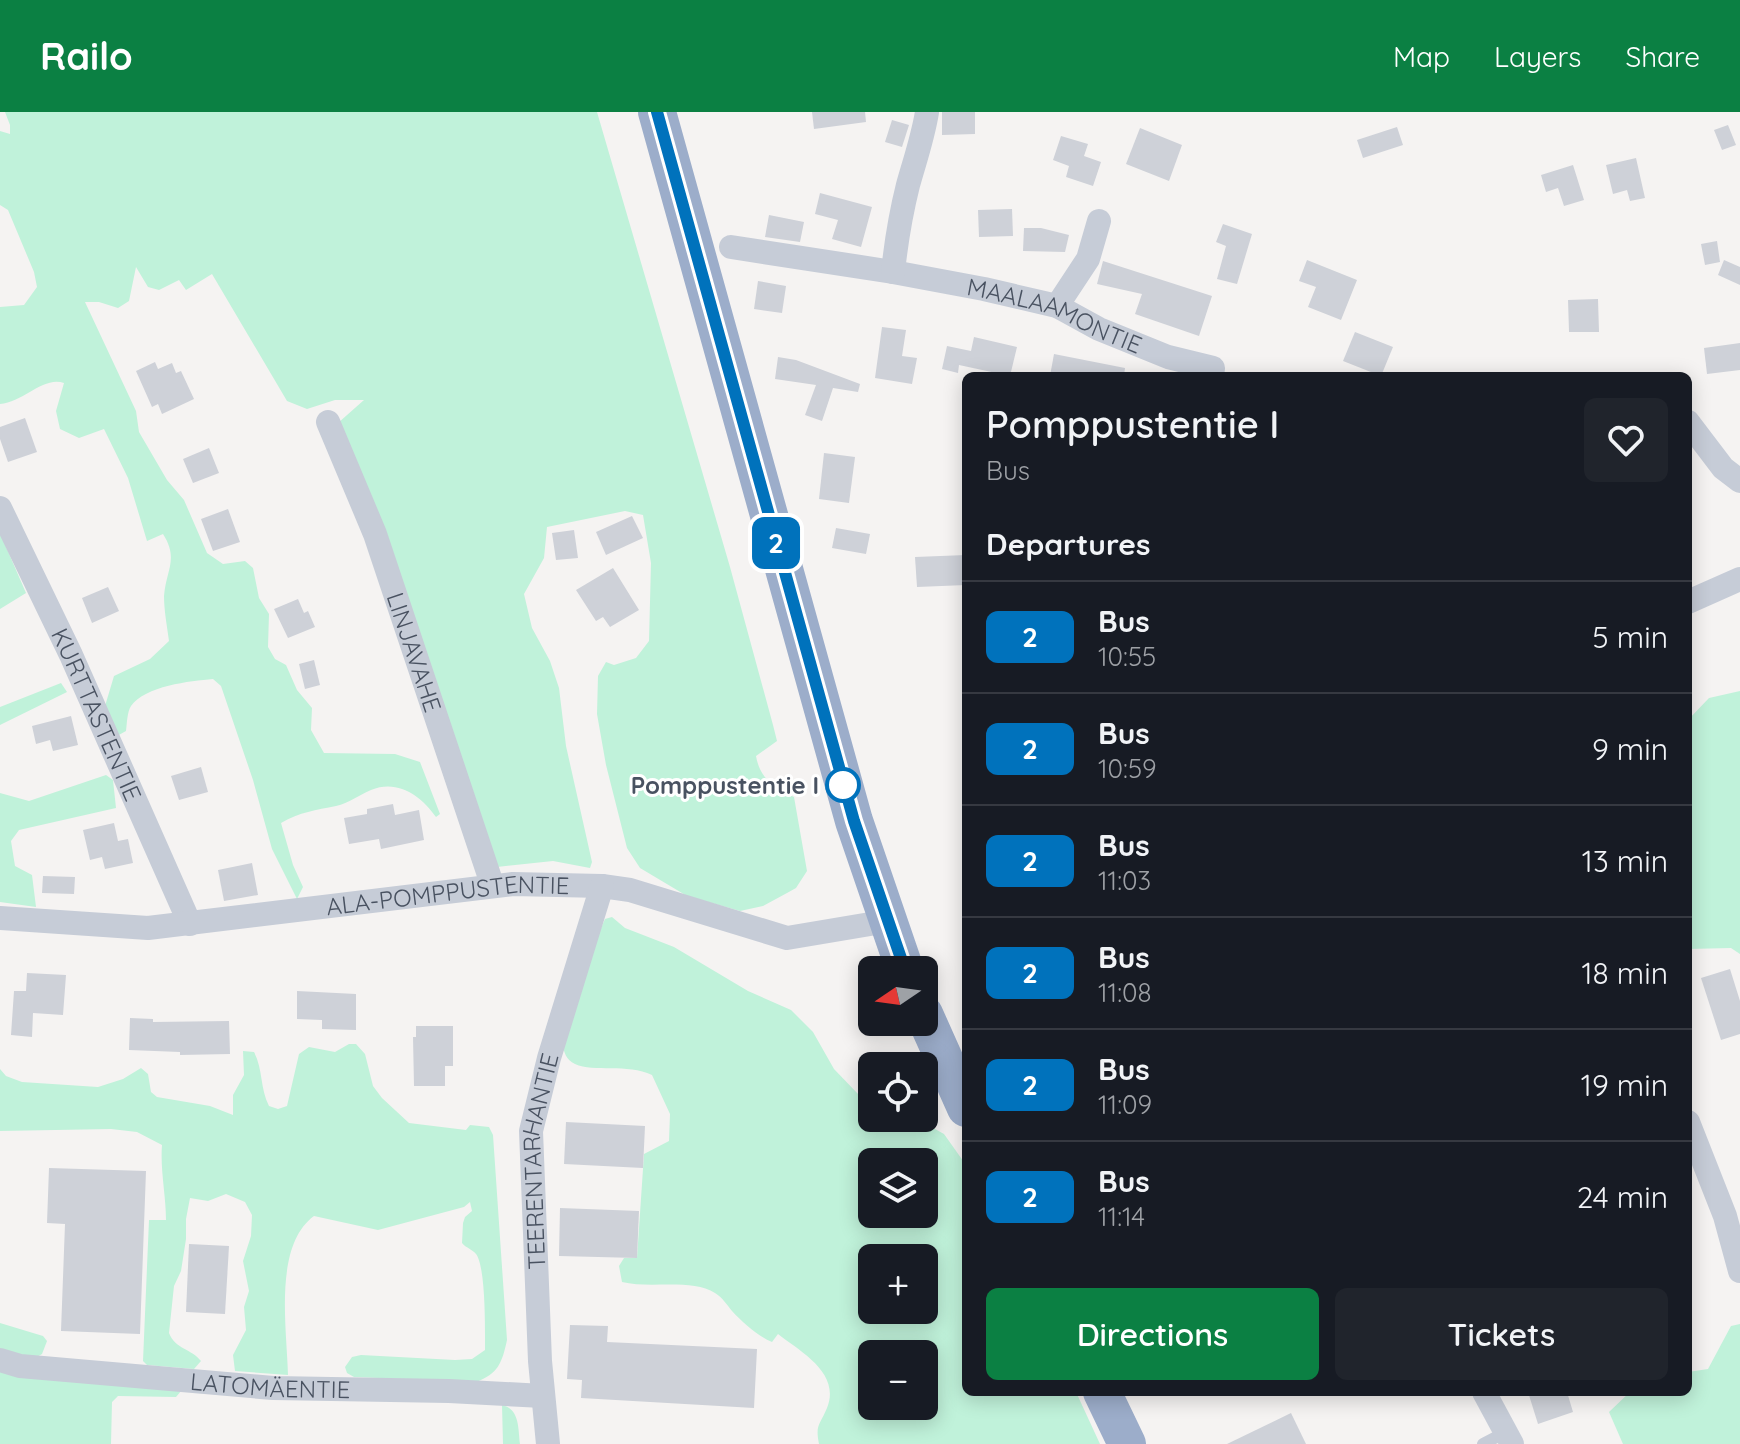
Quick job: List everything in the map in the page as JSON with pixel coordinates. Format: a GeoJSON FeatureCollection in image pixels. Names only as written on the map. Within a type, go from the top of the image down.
{"type":"FeatureCollection","features":[{"type":"Feature","properties":{"kind":"highway"},"geometry":{"type":"LineString","coordinates":[[657,112],[854,821],[900,956]]}},
{"type":"Feature","properties":{"kind":"highway"},"geometry":{"type":"LineString","coordinates":[[934,1036],[962,1099]]}},
{"type":"Feature","properties":{"kind":"highway"},"geometry":{"type":"LineString","coordinates":[[1104,1396],[1127,1444]]}},
{"type":"Feature","properties":{"kind":"street"},"geometry":{"type":"LineString","coordinates":[[893,272],[908,186],[923,138],[927,112]]}},
{"type":"Feature","properties":{"kind":"street"},"geometry":{"type":"LineString","coordinates":[[1057,306],[1088,259],[1099,221]]}},
{"type":"Feature","properties":{"kind":"street","name":"MAALAAMONTIE"},"geometry":{"type":"LineString","coordinates":[[731,247],[893,272],[1057,306],[1099,329],[1212,372]]}},
{"type":"Feature","properties":{"kind":"street","name":"LINJAVAHE"},"geometry":{"type":"LineString","coordinates":[[328,422],[375,534],[492,884]]}},
{"type":"Feature","properties":{"kind":"street"},"geometry":{"type":"LineString","coordinates":[[1692,427],[1723,468],[1740,481]]}},
{"type":"Feature","properties":{"kind":"street","name":"KURTTASTENTIE"},"geometry":{"type":"LineString","coordinates":[[0,508],[71,655],[190,924]]}},
{"type":"Feature","properties":{"kind":"street"},"geometry":{"type":"LineString","coordinates":[[1692,600],[1740,579]]}},
{"type":"Feature","properties":{"kind":"street","name":"ALA-POMPPUSTENTIE"},"geometry":{"type":"LineString","coordinates":[[0,918],[148,928],[492,884],[602,886],[630,890],[787,938],[888,921]]}},
{"type":"Feature","properties":{"kind":"street","name":"TEERENTARHANTIE"},"geometry":{"type":"LineString","coordinates":[[548,1444],[531,1131],[549,1058],[602,886]]}},
{"type":"Feature","properties":{"kind":"street"},"geometry":{"type":"LineString","coordinates":[[1692,1132],[1725,1216],[1740,1271]]}},
{"type":"Feature","properties":{"kind":"street","name":"LATOMÄENTIE"},"geometry":{"type":"LineString","coordinates":[[0,1360],[20,1366],[273,1388],[543,1396]]}},
{"type":"Feature","properties":{"kind":"street"},"geometry":{"type":"LineString","coordinates":[[1486,1396],[1509,1438]]}},
{"type":"Feature","properties":{"kind":"lane"},"geometry":{"type":"LineString","coordinates":[[1483,1444],[1509,1438]]}},
{"type":"Feature","properties":{"kind":"green space"},"geometry":{"type":"Polygon","coordinates":[[[5,112],[597,112],[730,567],[777,741],[756,756],[758,764],[769,781],[794,797],[807,871],[796,888],[763,906],[740,911],[687,896],[640,868],[627,848],[597,714],[598,676],[606,662],[614,665],[636,658],[649,641],[651,563],[643,515],[625,511],[547,527],[544,558],[524,594],[532,628],[550,661],[559,688],[566,746],[592,862],[590,868],[553,861],[497,867],[338,423],[364,400],[335,400],[307,409],[287,401],[212,274],[186,290],[179,280],[159,290],[148,287],[136,267],[129,301],[118,308],[99,302],[85,302],[136,411],[139,432],[167,480],[184,500],[207,553],[223,564],[245,561],[253,568],[259,598],[269,614],[268,647],[275,659],[286,665],[297,690],[312,708],[311,730],[324,753],[395,754],[420,762],[440,814],[436,817],[423,802],[408,792],[381,787],[341,805],[301,814],[281,823],[303,887],[297,899],[272,849],[253,780],[221,686],[213,679],[203,680],[146,694],[131,706],[126,731],[117,736],[105,706],[114,676],[150,659],[169,641],[164,596],[170,551],[163,534],[147,541],[128,478],[104,429],[79,438],[60,429],[56,411],[64,383],[49,383],[0,404],[0,307],[24,305],[37,287],[34,272],[8,210],[0,205],[0,131],[10,134],[5,112]]]}},
{"type":"Feature","properties":{"kind":"green space"},"geometry":{"type":"Polygon","coordinates":[[[0,533],[26,593],[0,609],[0,533]]]}},
{"type":"Feature","properties":{"kind":"green space"},"geometry":{"type":"Polygon","coordinates":[[[61,683],[67,692],[0,725],[0,707],[61,683]]]}},
{"type":"Feature","properties":{"kind":"green space"},"geometry":{"type":"Polygon","coordinates":[[[1740,691],[1740,954],[1731,948],[1692,949],[1692,716],[1709,698],[1740,691]]]}},
{"type":"Feature","properties":{"kind":"green space"},"geometry":{"type":"Polygon","coordinates":[[[106,775],[113,780],[116,808],[19,830],[11,841],[15,866],[32,875],[36,907],[0,902],[0,793],[29,801],[106,775]]]}},
{"type":"Feature","properties":{"kind":"green space"},"geometry":{"type":"Polygon","coordinates":[[[612,917],[625,928],[674,947],[748,991],[791,1010],[813,1032],[834,1069],[858,1094],[858,1132],[938,1131],[944,1134],[962,1159],[962,1396],[1078,1396],[1100,1444],[819,1444],[818,1428],[830,1396],[824,1374],[807,1356],[778,1334],[772,1342],[761,1336],[720,1297],[706,1289],[622,1282],[619,1266],[624,1258],[637,1258],[644,1154],[669,1141],[670,1114],[652,1075],[632,1069],[583,1067],[569,1060],[562,1043],[598,935],[605,919],[612,917]]]}},
{"type":"Feature","properties":{"kind":"green space"},"geometry":{"type":"Polygon","coordinates":[[[349,1044],[356,1044],[365,1054],[373,1086],[409,1123],[466,1130],[470,1125],[489,1127],[493,1135],[507,1340],[498,1367],[476,1382],[354,1377],[347,1373],[345,1367],[352,1357],[361,1355],[455,1360],[472,1359],[485,1350],[482,1272],[476,1254],[462,1243],[463,1223],[472,1211],[470,1202],[464,1207],[378,1230],[314,1216],[301,1230],[292,1247],[287,1267],[285,1312],[288,1375],[235,1371],[233,1355],[246,1330],[244,1307],[249,1291],[243,1261],[251,1236],[252,1215],[245,1202],[226,1194],[208,1201],[190,1198],[181,1271],[174,1286],[169,1333],[175,1342],[201,1361],[194,1369],[147,1365],[143,1361],[149,1220],[166,1220],[162,1145],[137,1132],[111,1129],[0,1131],[0,1069],[6,1076],[22,1082],[98,1087],[123,1079],[141,1068],[148,1074],[151,1092],[157,1097],[210,1106],[233,1115],[233,1095],[244,1075],[243,1051],[254,1052],[266,1099],[269,1106],[278,1109],[287,1106],[299,1054],[309,1047],[335,1052],[349,1044]]]}},
{"type":"Feature","properties":{"kind":"green space"},"geometry":{"type":"Polygon","coordinates":[[[0,1323],[43,1336],[47,1341],[42,1354],[35,1358],[0,1350],[0,1323]]]}},
{"type":"Feature","properties":{"kind":"green space"},"geometry":{"type":"Polygon","coordinates":[[[1740,1324],[1740,1444],[1623,1444],[1609,1412],[1626,1396],[1692,1396],[1692,1371],[1708,1369],[1731,1326],[1740,1324]]]}},
{"type":"Feature","properties":{"kind":"green space"},"geometry":{"type":"Polygon","coordinates":[[[0,1371],[181,1391],[176,1397],[118,1396],[112,1402],[111,1444],[0,1444],[0,1371]]]}},
{"type":"Feature","properties":{"kind":"green space"},"geometry":{"type":"Polygon","coordinates":[[[502,1405],[515,1415],[520,1444],[503,1444],[502,1405]]]}},
{"type":"Feature","properties":{"kind":"building"},"geometry":{"type":"Polygon","coordinates":[[[812,112],[865,112],[866,122],[814,129],[812,112]]]}},
{"type":"Feature","properties":{"kind":"building"},"geometry":{"type":"Polygon","coordinates":[[[942,112],[975,112],[975,134],[942,135],[942,112]]]}},
{"type":"Feature","properties":{"kind":"building"},"geometry":{"type":"Polygon","coordinates":[[[892,120],[909,125],[902,147],[885,142],[892,120]]]}},
{"type":"Feature","properties":{"kind":"building"},"geometry":{"type":"Polygon","coordinates":[[[1728,125],[1736,145],[1722,150],[1714,130],[1728,125]]]}},
{"type":"Feature","properties":{"kind":"building"},"geometry":{"type":"Polygon","coordinates":[[[1397,127],[1403,145],[1363,158],[1357,140],[1397,127]]]}},
{"type":"Feature","properties":{"kind":"building"},"geometry":{"type":"Polygon","coordinates":[[[1140,128],[1182,145],[1169,181],[1126,164],[1140,128]]]}},
{"type":"Feature","properties":{"kind":"building"},"geometry":{"type":"Polygon","coordinates":[[[1061,136],[1088,144],[1084,156],[1101,162],[1093,186],[1066,177],[1069,166],[1053,160],[1061,136]]]}},
{"type":"Feature","properties":{"kind":"building"},"geometry":{"type":"Polygon","coordinates":[[[1636,158],[1645,198],[1630,201],[1627,190],[1613,194],[1606,165],[1636,158]]]}},
{"type":"Feature","properties":{"kind":"building"},"geometry":{"type":"Polygon","coordinates":[[[1573,165],[1584,200],[1564,206],[1558,188],[1546,192],[1541,175],[1573,165]]]}},
{"type":"Feature","properties":{"kind":"building"},"geometry":{"type":"Polygon","coordinates":[[[820,193],[872,207],[861,247],[832,239],[838,220],[815,214],[820,193]]]}},
{"type":"Feature","properties":{"kind":"building"},"geometry":{"type":"Polygon","coordinates":[[[1012,209],[1013,236],[979,237],[978,210],[1012,209]]]}},
{"type":"Feature","properties":{"kind":"building"},"geometry":{"type":"Polygon","coordinates":[[[769,215],[804,222],[800,242],[765,237],[769,215]]]}},
{"type":"Feature","properties":{"kind":"building"},"geometry":{"type":"Polygon","coordinates":[[[1223,224],[1252,234],[1237,284],[1217,279],[1226,246],[1216,242],[1223,224]]]}},
{"type":"Feature","properties":{"kind":"building"},"geometry":{"type":"Polygon","coordinates":[[[1024,228],[1041,228],[1069,235],[1065,252],[1023,251],[1024,228]]]}},
{"type":"Feature","properties":{"kind":"building"},"geometry":{"type":"Polygon","coordinates":[[[1717,241],[1720,262],[1705,265],[1701,244],[1717,241]]]}},
{"type":"Feature","properties":{"kind":"building"},"geometry":{"type":"Polygon","coordinates":[[[1307,260],[1357,280],[1341,320],[1308,307],[1316,287],[1299,281],[1307,260]]]}},
{"type":"Feature","properties":{"kind":"building"},"geometry":{"type":"Polygon","coordinates":[[[1724,260],[1740,267],[1740,285],[1718,275],[1724,260]]]}},
{"type":"Feature","properties":{"kind":"building"},"geometry":{"type":"Polygon","coordinates":[[[1103,261],[1212,296],[1199,336],[1135,314],[1142,294],[1097,284],[1103,261]]]}},
{"type":"Feature","properties":{"kind":"building"},"geometry":{"type":"Polygon","coordinates":[[[758,281],[786,286],[782,313],[754,309],[758,281]]]}},
{"type":"Feature","properties":{"kind":"building"},"geometry":{"type":"Polygon","coordinates":[[[1598,299],[1599,332],[1569,332],[1568,300],[1598,299]]]}},
{"type":"Feature","properties":{"kind":"building"},"geometry":{"type":"Polygon","coordinates":[[[882,327],[906,330],[902,356],[917,358],[912,384],[875,378],[882,327]]]}},
{"type":"Feature","properties":{"kind":"building"},"geometry":{"type":"Polygon","coordinates":[[[1355,332],[1393,347],[1383,372],[1371,372],[1343,361],[1355,332]]]}},
{"type":"Feature","properties":{"kind":"building"},"geometry":{"type":"Polygon","coordinates":[[[974,337],[1017,347],[1011,372],[991,372],[959,365],[958,373],[942,369],[947,346],[971,351],[974,337]]]}},
{"type":"Feature","properties":{"kind":"building"},"geometry":{"type":"Polygon","coordinates":[[[1740,343],[1740,370],[1707,374],[1704,348],[1740,343]]]}},
{"type":"Feature","properties":{"kind":"building"},"geometry":{"type":"Polygon","coordinates":[[[1054,354],[1125,368],[1124,372],[1051,372],[1054,354]]]}},
{"type":"Feature","properties":{"kind":"building"},"geometry":{"type":"Polygon","coordinates":[[[778,357],[796,360],[860,384],[858,392],[833,388],[822,421],[805,415],[816,385],[775,379],[778,357]]]}},
{"type":"Feature","properties":{"kind":"building"},"geometry":{"type":"Polygon","coordinates":[[[155,362],[158,369],[172,363],[176,373],[181,371],[194,399],[162,414],[158,404],[152,407],[136,371],[155,362]]]}},
{"type":"Feature","properties":{"kind":"building"},"geometry":{"type":"Polygon","coordinates":[[[25,418],[37,452],[8,462],[0,439],[0,427],[25,418]]]}},
{"type":"Feature","properties":{"kind":"building"},"geometry":{"type":"Polygon","coordinates":[[[209,448],[219,473],[193,483],[183,459],[209,448]]]}},
{"type":"Feature","properties":{"kind":"building"},"geometry":{"type":"Polygon","coordinates":[[[824,453],[855,457],[849,503],[819,499],[824,453]]]}},
{"type":"Feature","properties":{"kind":"building"},"geometry":{"type":"Polygon","coordinates":[[[228,509],[240,542],[213,551],[201,519],[228,509]]]}},
{"type":"Feature","properties":{"kind":"building"},"geometry":{"type":"Polygon","coordinates":[[[632,516],[643,538],[606,555],[596,532],[632,516]]]}},
{"type":"Feature","properties":{"kind":"building"},"geometry":{"type":"Polygon","coordinates":[[[836,528],[870,534],[866,554],[832,548],[836,528]]]}},
{"type":"Feature","properties":{"kind":"building"},"geometry":{"type":"Polygon","coordinates":[[[574,530],[578,558],[556,560],[552,533],[574,530]]]}},
{"type":"Feature","properties":{"kind":"building"},"geometry":{"type":"Polygon","coordinates":[[[962,555],[962,585],[917,587],[915,557],[962,555]]]}},
{"type":"Feature","properties":{"kind":"building"},"geometry":{"type":"Polygon","coordinates":[[[613,568],[639,610],[610,627],[603,617],[596,621],[576,590],[613,568]]]}},
{"type":"Feature","properties":{"kind":"building"},"geometry":{"type":"Polygon","coordinates":[[[108,587],[119,611],[92,623],[82,598],[108,587]]]}},
{"type":"Feature","properties":{"kind":"building"},"geometry":{"type":"Polygon","coordinates":[[[298,599],[315,627],[288,638],[274,609],[298,599]]]}},
{"type":"Feature","properties":{"kind":"building"},"geometry":{"type":"Polygon","coordinates":[[[314,660],[320,685],[305,689],[299,664],[314,660]]]}},
{"type":"Feature","properties":{"kind":"building"},"geometry":{"type":"Polygon","coordinates":[[[71,716],[78,745],[53,751],[50,740],[36,744],[32,726],[71,716]]]}},
{"type":"Feature","properties":{"kind":"building"},"geometry":{"type":"Polygon","coordinates":[[[201,767],[208,792],[179,800],[171,776],[201,767]]]}},
{"type":"Feature","properties":{"kind":"building"},"geometry":{"type":"Polygon","coordinates":[[[393,804],[395,815],[419,810],[424,840],[381,849],[379,839],[349,844],[344,818],[367,814],[367,809],[393,804]]]}},
{"type":"Feature","properties":{"kind":"building"},"geometry":{"type":"Polygon","coordinates":[[[114,823],[118,841],[128,839],[133,863],[105,869],[102,857],[90,860],[83,830],[114,823]]]}},
{"type":"Feature","properties":{"kind":"building"},"geometry":{"type":"Polygon","coordinates":[[[252,863],[258,895],[224,901],[218,870],[252,863]]]}},
{"type":"Feature","properties":{"kind":"building"},"geometry":{"type":"Polygon","coordinates":[[[43,876],[75,877],[74,894],[42,893],[43,876]]]}},
{"type":"Feature","properties":{"kind":"building"},"geometry":{"type":"Polygon","coordinates":[[[1730,969],[1740,1001],[1740,1034],[1721,1040],[1701,978],[1730,969]]]}},
{"type":"Feature","properties":{"kind":"building"},"geometry":{"type":"Polygon","coordinates":[[[27,973],[66,975],[63,1015],[33,1013],[32,1037],[11,1035],[14,991],[26,991],[27,973]]]}},
{"type":"Feature","properties":{"kind":"building"},"geometry":{"type":"Polygon","coordinates":[[[297,991],[356,994],[356,1030],[322,1029],[322,1020],[297,1019],[297,991]]]}},
{"type":"Feature","properties":{"kind":"building"},"geometry":{"type":"Polygon","coordinates":[[[130,1018],[153,1019],[153,1022],[229,1021],[230,1054],[180,1055],[180,1052],[129,1050],[130,1018]]]}},
{"type":"Feature","properties":{"kind":"building"},"geometry":{"type":"Polygon","coordinates":[[[416,1026],[453,1026],[453,1066],[445,1066],[445,1086],[414,1086],[413,1037],[416,1037],[416,1026]]]}},
{"type":"Feature","properties":{"kind":"building"},"geometry":{"type":"Polygon","coordinates":[[[566,1122],[645,1126],[643,1168],[564,1164],[566,1122]]]}},
{"type":"Feature","properties":{"kind":"building"},"geometry":{"type":"Polygon","coordinates":[[[49,1168],[146,1171],[140,1334],[61,1331],[65,1224],[47,1223],[49,1168]]]}},
{"type":"Feature","properties":{"kind":"building"},"geometry":{"type":"Polygon","coordinates":[[[560,1208],[639,1211],[637,1258],[559,1256],[560,1208]]]}},
{"type":"Feature","properties":{"kind":"building"},"geometry":{"type":"Polygon","coordinates":[[[189,1244],[229,1246],[225,1314],[186,1312],[189,1244]]]}},
{"type":"Feature","properties":{"kind":"building"},"geometry":{"type":"Polygon","coordinates":[[[570,1325],[608,1326],[607,1342],[757,1349],[754,1408],[581,1398],[582,1380],[567,1379],[570,1325]]]}},
{"type":"Feature","properties":{"kind":"building"},"geometry":{"type":"Polygon","coordinates":[[[1529,1396],[1568,1396],[1573,1412],[1538,1424],[1529,1396]]]}},
{"type":"Feature","properties":{"kind":"building"},"geometry":{"type":"Polygon","coordinates":[[[1291,1413],[1306,1444],[1227,1444],[1291,1413]]]}},
{"type":"Feature","properties":{"kind":"bus line","name":"2"},"geometry":{"type":"LineString","coordinates":[[657,112],[854,821],[900,956]]}},
{"type":"Feature","properties":{"kind":"place","name":"Pomppustentie I"},"geometry":{"type":"Point","coordinates":[843,785]}}]}
